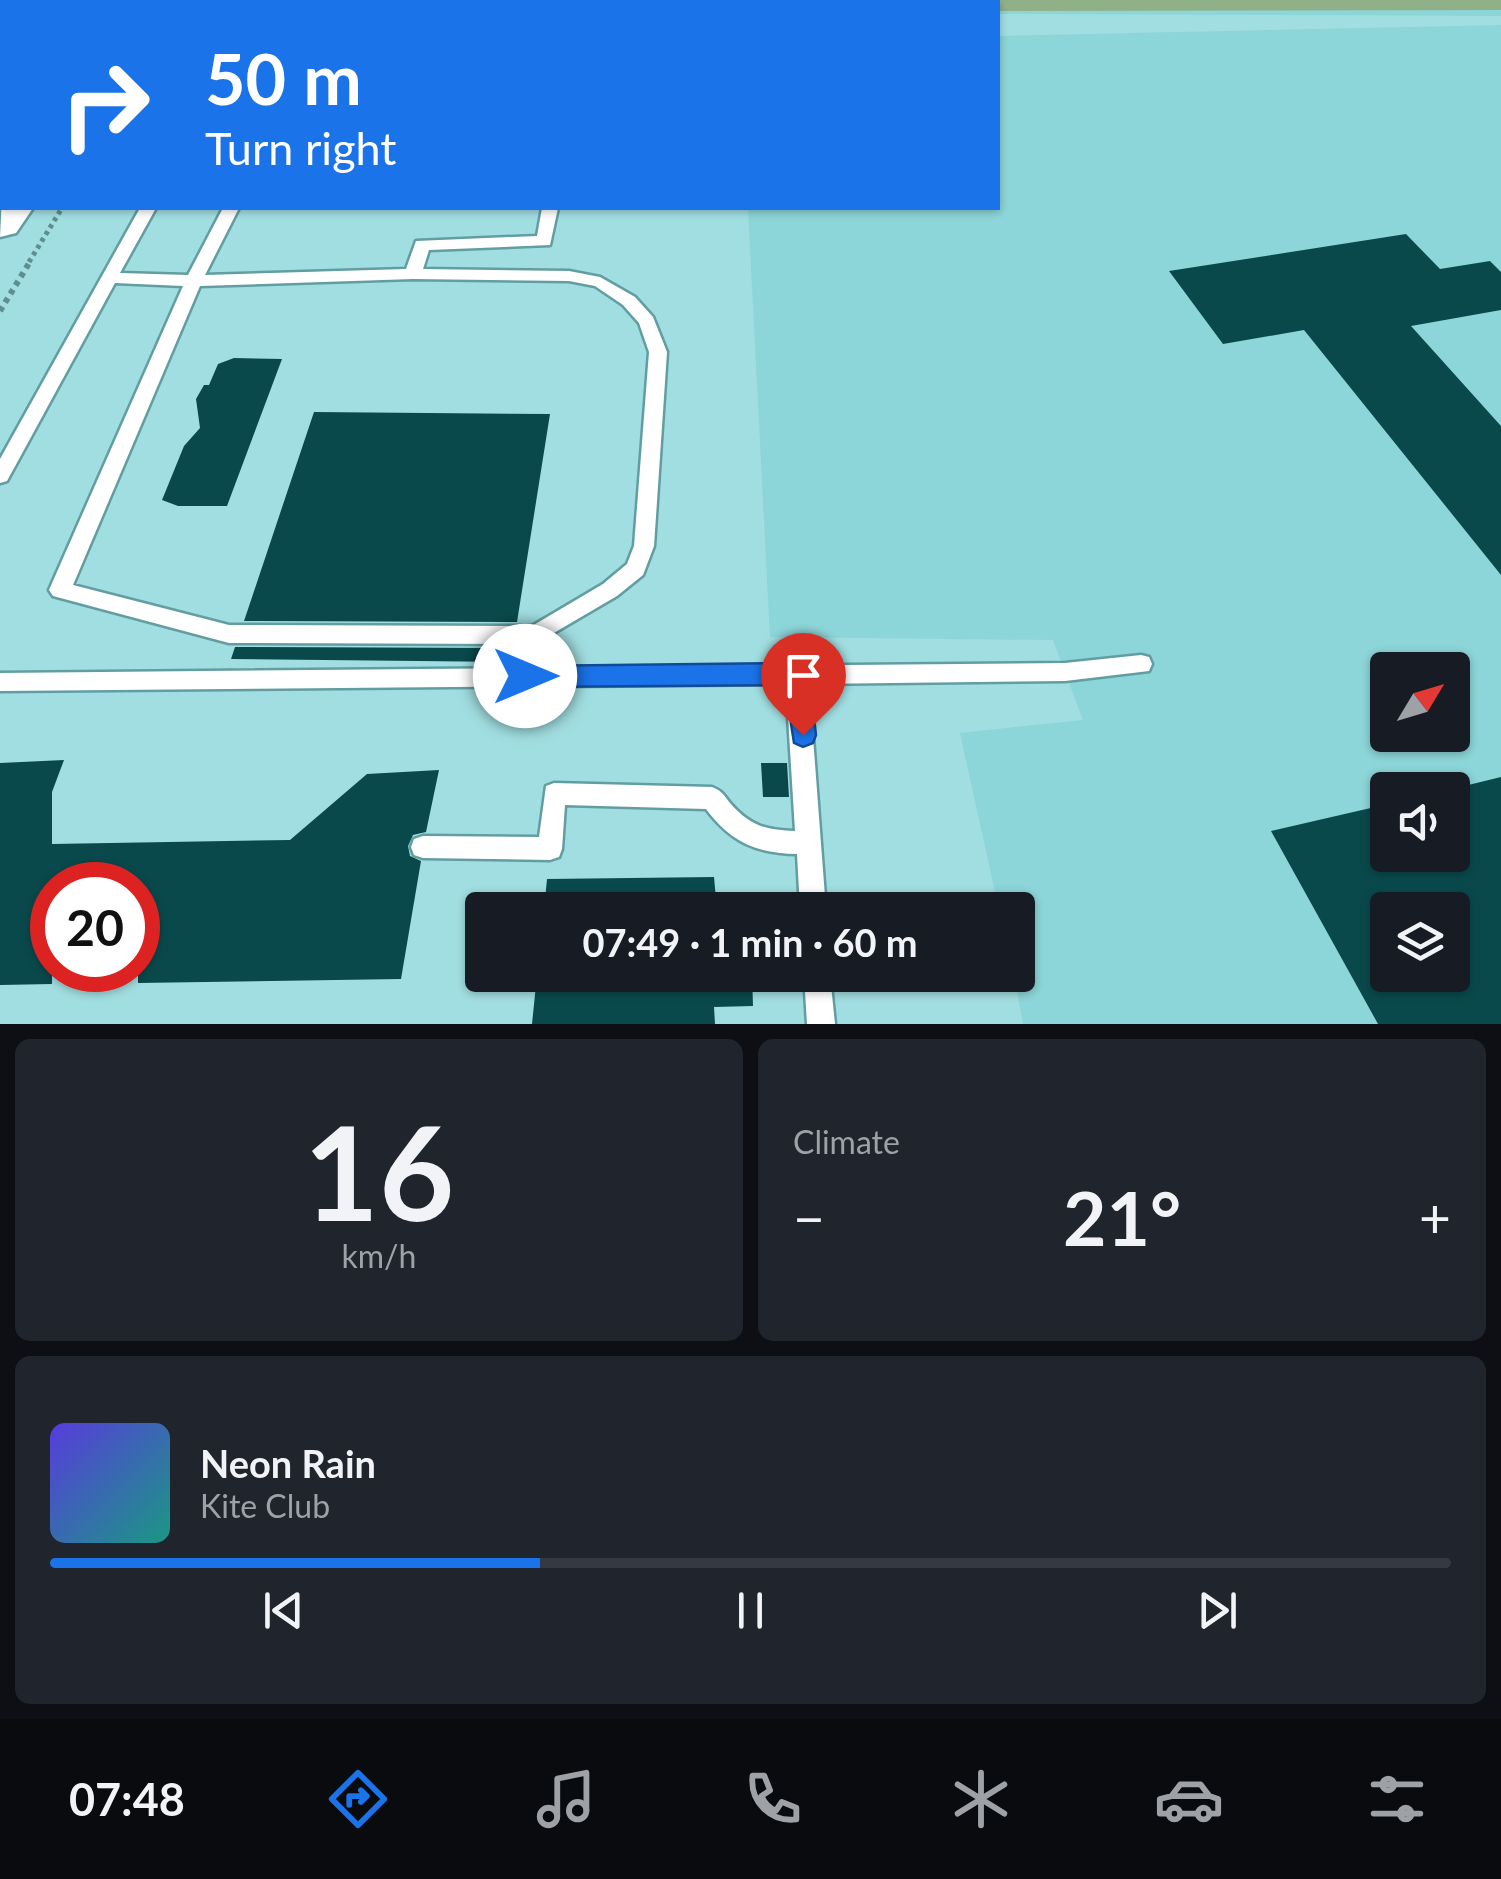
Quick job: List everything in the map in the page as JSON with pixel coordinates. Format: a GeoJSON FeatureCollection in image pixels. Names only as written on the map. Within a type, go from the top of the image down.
{"type":"FeatureCollection","features":[{"type":"Feature","properties":{"kind":"lane"},"geometry":{"type":"LineString","coordinates":[[0,476],[147,210]]}},
{"type":"Feature","properties":{"kind":"lane"},"geometry":{"type":"LineString","coordinates":[[109,278],[194,282],[413,274],[569,276],[600,282],[629,301],[648,321],[658,352],[644,546],[636,569],[610,590],[535,635],[230,634],[60,590],[194,282],[230,210]]}},
{"type":"Feature","properties":{"kind":"lane"},"geometry":{"type":"LineString","coordinates":[[413,274],[422,245],[544,241],[550,210]]}},
{"type":"Feature","properties":{"kind":"lane"},"geometry":{"type":"LineString","coordinates":[[0,682],[1064,672],[1141,664]]}},
{"type":"Feature","properties":{"kind":"lane"},"geometry":{"type":"LineString","coordinates":[[797,674],[812,892]]}},
{"type":"Feature","properties":{"kind":"lane"},"geometry":{"type":"LineString","coordinates":[[424,847],[550,849],[554,794],[712,798],[735,828],[760,842],[808,844]]}},
{"type":"Feature","properties":{"kind":"lane"},"geometry":{"type":"LineString","coordinates":[[818,992],[821,1024]]}},
{"type":"Feature","properties":{"kind":"path"},"geometry":{"type":"LineString","coordinates":[[0,311],[61,210]]}},
{"type":"Feature","properties":{"kind":"shaded area"},"geometry":{"type":"Polygon","coordinates":[[[1000,0],[1501,0],[1501,16],[1000,14],[1000,0]]]}},
{"type":"Feature","properties":{"kind":"shaded area"},"geometry":{"type":"Polygon","coordinates":[[[1501,25],[1501,1024],[1023,1024],[1017,992],[1035,992],[1035,892],[995,892],[960,733],[1083,720],[1053,640],[770,637],[748,210],[1000,210],[1000,36],[1501,25]]]}},
{"type":"Feature","properties":{"kind":"green space"},"geometry":{"type":"Polygon","coordinates":[[[1000,0],[1501,0],[1501,10],[1000,11],[1000,0]]]}},
{"type":"Feature","properties":{"kind":"building"},"geometry":{"type":"Polygon","coordinates":[[[1406,234],[1440,269],[1490,261],[1501,272],[1501,310],[1411,326],[1501,426],[1501,575],[1304,330],[1223,344],[1169,271],[1406,234]]]}},
{"type":"Feature","properties":{"kind":"building"},"geometry":{"type":"Polygon","coordinates":[[[234,358],[282,359],[227,506],[178,506],[162,500],[184,446],[200,428],[196,399],[204,385],[209,385],[218,364],[234,358]]]}},
{"type":"Feature","properties":{"kind":"building"},"geometry":{"type":"Polygon","coordinates":[[[314,412],[550,414],[517,622],[244,621],[314,412]]]}},
{"type":"Feature","properties":{"kind":"building"},"geometry":{"type":"Polygon","coordinates":[[[235,647],[513,648],[511,662],[231,659],[235,647]]]}},
{"type":"Feature","properties":{"kind":"building"},"geometry":{"type":"Polygon","coordinates":[[[64,760],[52,792],[52,844],[290,840],[367,774],[439,770],[426,832],[413,835],[408,846],[410,856],[421,861],[401,979],[160,983],[160,862],[30,862],[30,984],[0,985],[0,763],[64,760]]]}},
{"type":"Feature","properties":{"kind":"building"},"geometry":{"type":"Polygon","coordinates":[[[761,763],[787,763],[789,797],[763,797],[761,763]]]}},
{"type":"Feature","properties":{"kind":"building"},"geometry":{"type":"Polygon","coordinates":[[[1501,777],[1501,1024],[1378,1024],[1271,831],[1370,808],[1370,872],[1470,872],[1470,785],[1501,777]]]}},
{"type":"Feature","properties":{"kind":"building"},"geometry":{"type":"Polygon","coordinates":[[[714,877],[715,892],[546,892],[547,879],[714,877]]]}},
{"type":"Feature","properties":{"kind":"building"},"geometry":{"type":"Polygon","coordinates":[[[535,992],[753,992],[753,1006],[714,1007],[715,1024],[532,1024],[535,992]]]}},
{"type":"Feature","properties":{"kind":"route"},"geometry":{"type":"LineString","coordinates":[[525,676],[797,674],[803,735]]}}]}
